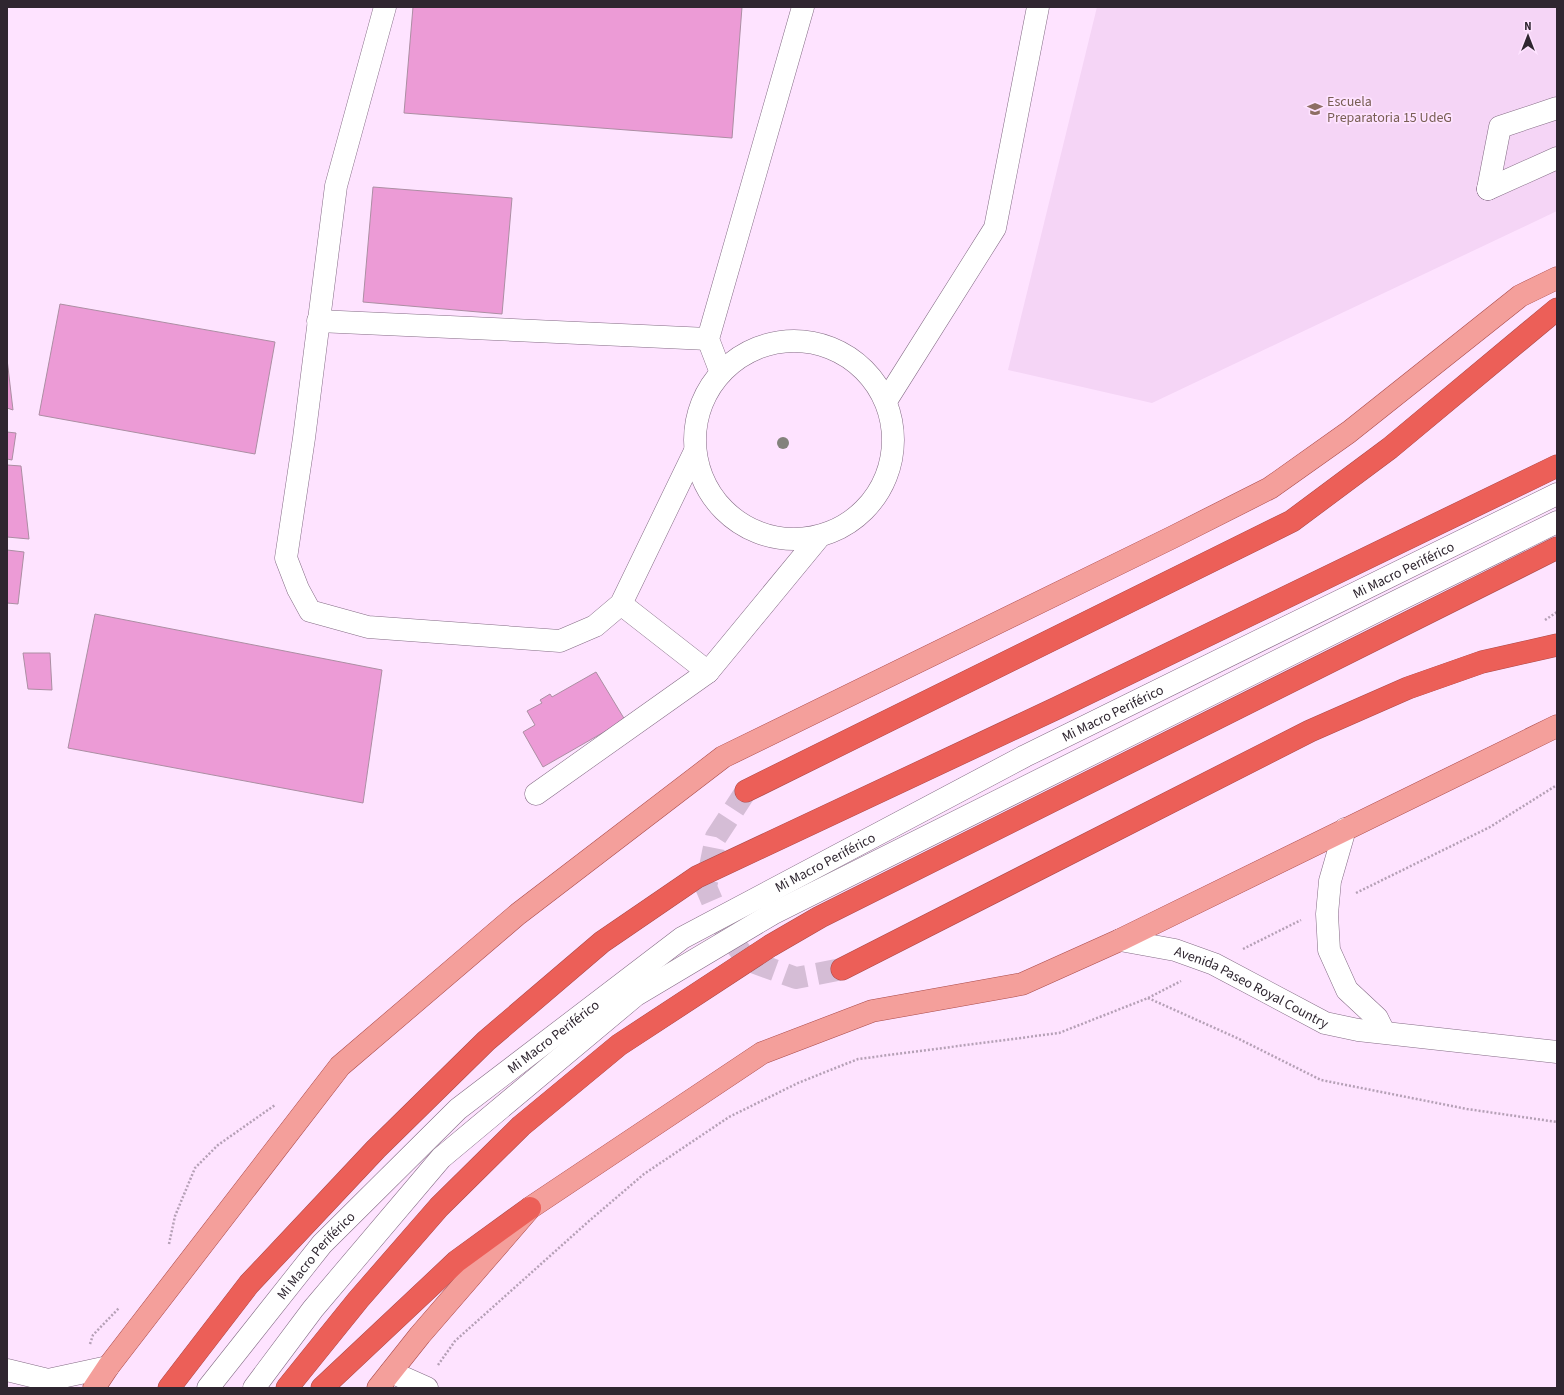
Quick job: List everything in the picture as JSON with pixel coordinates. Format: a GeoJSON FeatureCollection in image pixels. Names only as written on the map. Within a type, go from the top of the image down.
{"type":"FeatureCollection","features":[{"type":"Feature","properties":{"kind":"highway"},"geometry":{"type":"LineString","coordinates":[[746,791],[1292,521],[1390,448],[1557,309]]}},
{"type":"Feature","properties":{"kind":"highway"},"geometry":{"type":"LineString","coordinates":[[169,1388],[249,1284],[376,1149],[486,1041],[602,942],[697,877],[1057,708],[1557,466]]}},
{"type":"Feature","properties":{"kind":"highway"},"geometry":{"type":"LineString","coordinates":[[288,1388],[358,1300],[439,1207],[521,1126],[619,1045],[770,946],[820,917],[1557,548]]}},
{"type":"Feature","properties":{"kind":"highway"},"geometry":{"type":"LineString","coordinates":[[842,968],[1310,731],[1408,688],[1474,665],[1557,645]]}},
{"type":"Feature","properties":{"kind":"highway"},"geometry":{"type":"LineString","coordinates":[[322,1388],[458,1261],[530,1208]]}},
{"type":"Feature","properties":{"kind":"main road"},"geometry":{"type":"LineString","coordinates":[[94,1388],[108,1367],[340,1066],[518,914],[724,757],[1174,537],[1270,488],[1350,432],[1520,296],[1557,278]]}},
{"type":"Feature","properties":{"kind":"main road"},"geometry":{"type":"LineString","coordinates":[[384,1380],[420,1335],[530,1208],[762,1053],[872,1011],[1022,984],[1120,940],[1557,726]]}},
{"type":"Feature","properties":{"kind":"street"},"geometry":{"type":"LineString","coordinates":[[385,7],[336,186],[304,438],[286,558],[298,589],[310,610],[368,627],[560,641],[595,626],[621,604],[695,451]]}},
{"type":"Feature","properties":{"kind":"street"},"geometry":{"type":"LineString","coordinates":[[721,373],[708,339],[803,7]]}},
{"type":"Feature","properties":{"kind":"street"},"geometry":{"type":"LineString","coordinates":[[886,401],[995,228],[1038,7]]}},
{"type":"Feature","properties":{"kind":"street"},"geometry":{"type":"LineString","coordinates":[[1557,108],[1500,127],[1488,189],[1557,158]]}},
{"type":"Feature","properties":{"kind":"street"},"geometry":{"type":"LineString","coordinates":[[318,321],[708,339]]}},
{"type":"Feature","properties":{"kind":"street"},"geometry":{"type":"LineString","coordinates":[[778,342],[811,342],[842,353],[868,373],[886,401],[894,434],[890,468],[875,498],[851,522],[820,536],[786,539],[753,530],[724,511],[704,484],[695,451],[696,423],[700,410],[705,396],[721,373],[747,352],[778,342]]}},
{"type":"Feature","properties":{"kind":"street","name":"Mi Macro Periférico"},"geometry":{"type":"LineString","coordinates":[[208,1388],[322,1244],[458,1109],[682,938],[1025,756],[1557,494]]}},
{"type":"Feature","properties":{"kind":"street","name":"Mi Macro Periférico"},"geometry":{"type":"LineString","coordinates":[[254,1388],[313,1308],[441,1158],[636,995],[772,914],[1557,522]]}},
{"type":"Feature","properties":{"kind":"street"},"geometry":{"type":"LineString","coordinates":[[536,794],[708,672],[820,536]]}},
{"type":"Feature","properties":{"kind":"street"},"geometry":{"type":"LineString","coordinates":[[621,604],[708,672]]}},
{"type":"Feature","properties":{"kind":"street"},"geometry":{"type":"LineString","coordinates":[[1345,829],[1330,881],[1328,907],[1328,950],[1347,990],[1377,1018],[1384,1032]]}},
{"type":"Feature","properties":{"kind":"street","name":"Avenida Paseo Royal Country"},"geometry":{"type":"LineString","coordinates":[[1120,940],[1175,950],[1214,964],[1325,1022],[1358,1030],[1557,1052]]}},
{"type":"Feature","properties":{"kind":"street"},"geometry":{"type":"LineString","coordinates":[[7,1370],[48,1380],[108,1367]]}},
{"type":"Feature","properties":{"kind":"street"},"geometry":{"type":"LineString","coordinates":[[7,1379],[20,1388]]}},
{"type":"Feature","properties":{"kind":"street"},"geometry":{"type":"LineString","coordinates":[[384,1380],[425,1387]]}},
{"type":"Feature","properties":{"kind":"path"},"geometry":{"type":"LineString","coordinates":[[425,1387],[455,1341],[589,1221],[644,1174],[729,1117],[798,1083],[858,1059],[1059,1033],[1148,998],[1490,827],[1557,785]]}},
{"type":"Feature","properties":{"kind":"path"},"geometry":{"type":"LineString","coordinates":[[1148,998],[1237,1038],[1320,1080],[1467,1109],[1557,1122]]}},
{"type":"Feature","properties":{"kind":"shaded area","name":"Escuela Preparatoria 15 UdeG"},"geometry":{"type":"Polygon","coordinates":[[[1097,7],[1557,7],[1557,211],[1152,403],[1008,370],[1097,7]]]}},
{"type":"Feature","properties":{"kind":"building"},"geometry":{"type":"Polygon","coordinates":[[[413,7],[742,7],[732,138],[404,113],[413,7]]]}},
{"type":"Feature","properties":{"kind":"building"},"geometry":{"type":"Polygon","coordinates":[[[373,187],[512,198],[502,314],[363,302],[373,187]]]}},
{"type":"Feature","properties":{"kind":"building"},"geometry":{"type":"Polygon","coordinates":[[[60,304],[275,342],[255,454],[39,415],[60,304]]]}},
{"type":"Feature","properties":{"kind":"building"},"geometry":{"type":"Polygon","coordinates":[[[7,359],[13,410],[7,408],[7,359]]]}},
{"type":"Feature","properties":{"kind":"building"},"geometry":{"type":"Polygon","coordinates":[[[7,432],[16,433],[12,460],[7,459],[7,432]]]}},
{"type":"Feature","properties":{"kind":"building"},"geometry":{"type":"Polygon","coordinates":[[[7,465],[21,466],[29,539],[7,537],[7,465]]]}},
{"type":"Feature","properties":{"kind":"building"},"geometry":{"type":"Polygon","coordinates":[[[7,550],[24,552],[18,604],[7,603],[7,550]]]}},
{"type":"Feature","properties":{"kind":"building"},"geometry":{"type":"Polygon","coordinates":[[[95,614],[382,670],[363,803],[68,748],[95,614]]]}},
{"type":"Feature","properties":{"kind":"building"},"geometry":{"type":"Polygon","coordinates":[[[23,653],[50,653],[52,690],[28,689],[23,653]]]}},
{"type":"Feature","properties":{"kind":"building"},"geometry":{"type":"Polygon","coordinates":[[[596,672],[625,720],[543,767],[523,732],[535,725],[527,711],[542,703],[540,700],[550,694],[552,697],[596,672]]]}},
{"type":"Feature","properties":{"kind":"tunnel"},"geometry":{"type":"LineString","coordinates":[[746,791],[716,837],[706,887],[725,931],[747,960],[796,978],[842,969]]}},
{"type":"Feature","properties":{"kind":"place","name":"Escuela Preparatoria 15 UdeG"},"geometry":{"type":"Point","coordinates":[1315,109]}}]}
